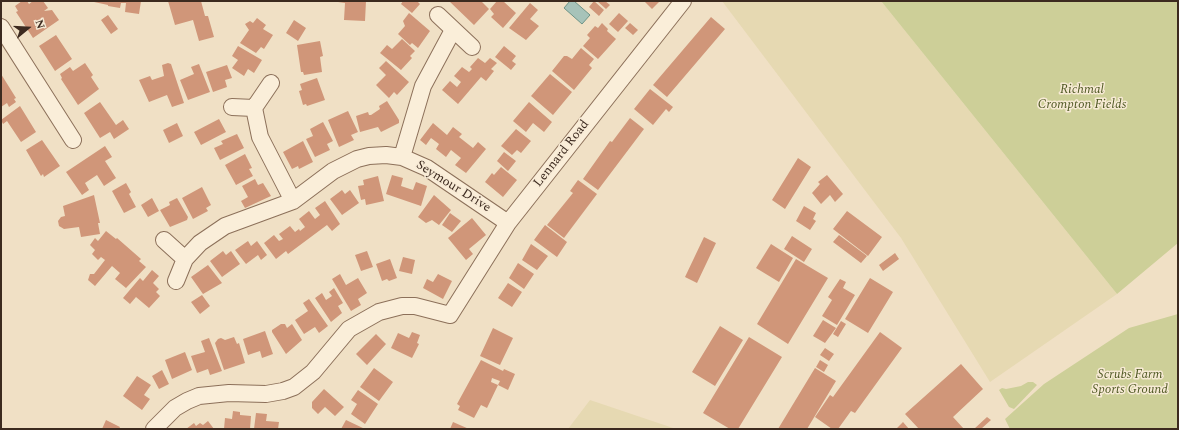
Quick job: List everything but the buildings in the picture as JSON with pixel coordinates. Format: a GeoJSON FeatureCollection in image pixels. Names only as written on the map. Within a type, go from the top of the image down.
{"type":"FeatureCollection","features":[{"type":"Feature","properties":{"kind":"street","name":"Lennard Road"},"geometry":{"type":"LineString","coordinates":[[154,429],[175,408],[199,396],[229,393],[266,394],[283,391],[294,387],[313,372],[349,329],[379,312],[402,306],[415,306],[450,315],[508,223],[683,1]]}},
{"type":"Feature","properties":{"kind":"street"},"geometry":{"type":"LineString","coordinates":[[438,16],[472,47]]}},
{"type":"Feature","properties":{"kind":"street"},"geometry":{"type":"LineString","coordinates":[[1,27],[73,140]]}},
{"type":"Feature","properties":{"kind":"street"},"geometry":{"type":"LineString","coordinates":[[402,157],[423,86],[453,30]]}},
{"type":"Feature","properties":{"kind":"street"},"geometry":{"type":"LineString","coordinates":[[271,83],[254,108],[260,137],[293,201]]}},
{"type":"Feature","properties":{"kind":"street"},"geometry":{"type":"LineString","coordinates":[[232,107],[254,108]]}},
{"type":"Feature","properties":{"kind":"street","name":"Seymour Drive"},"geometry":{"type":"LineString","coordinates":[[176,281],[185,258],[200,243],[225,226],[293,201],[333,171],[356,159],[369,156],[386,155],[402,157],[427,168],[508,223]]}},
{"type":"Feature","properties":{"kind":"street"},"geometry":{"type":"LineString","coordinates":[[164,240],[185,258]]}},
{"type":"Feature","properties":{"kind":"shaded area"},"geometry":{"type":"Polygon","coordinates":[[[722,1],[881,1],[1117,294],[990,382],[901,238],[722,1]]]}},
{"type":"Feature","properties":{"kind":"shaded area"},"geometry":{"type":"Polygon","coordinates":[[[590,400],[676,429],[568,429],[590,400]]]}},
{"type":"Feature","properties":{"kind":"green space","name":"Richmal Crompton Fields"},"geometry":{"type":"Polygon","coordinates":[[[881,1],[1178,1],[1178,243],[1117,294],[881,1]]]}},
{"type":"Feature","properties":{"kind":"green space","name":"Scrubs Farm Sports Ground"},"geometry":{"type":"Polygon","coordinates":[[[1178,314],[1178,429],[1010,429],[1005,419],[1044,384],[1129,328],[1178,314]]]}},
{"type":"Feature","properties":{"kind":"green space"},"geometry":{"type":"Polygon","coordinates":[[[1028,382],[1033,382],[1037,385],[1014,409],[1009,407],[999,390],[1002,388],[1006,389],[1021,386],[1028,382]]]}},
{"type":"Feature","properties":{"kind":"water"},"geometry":{"type":"Polygon","coordinates":[[[570,1],[574,1],[590,15],[582,24],[564,8],[570,1]]]}}]}
